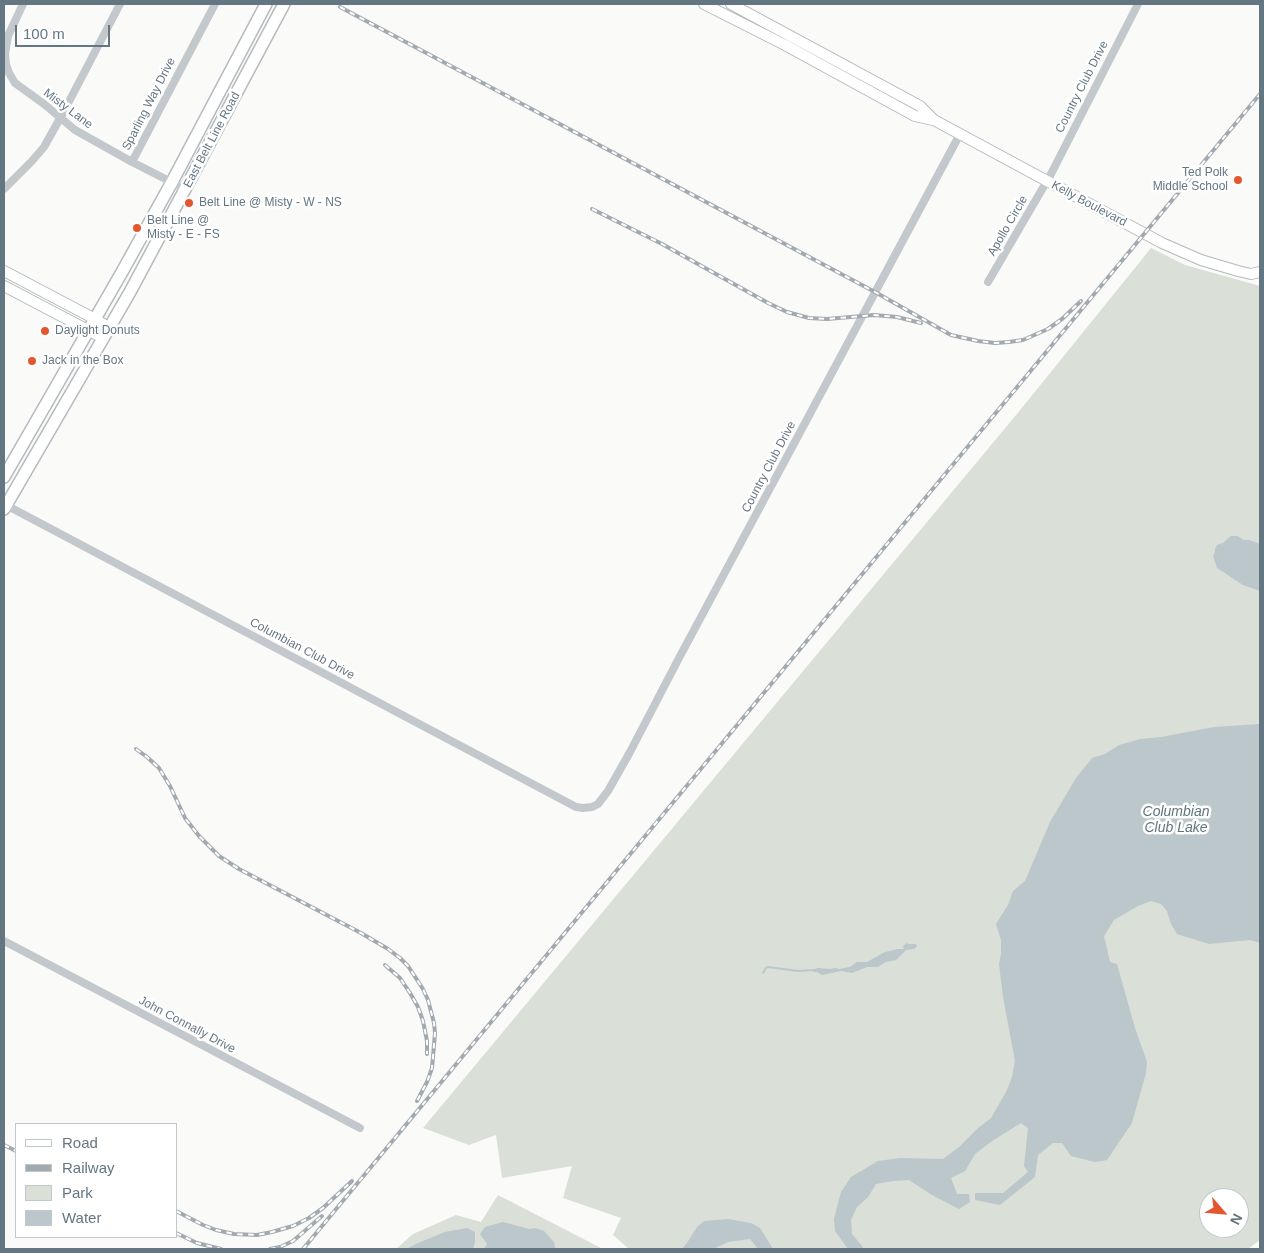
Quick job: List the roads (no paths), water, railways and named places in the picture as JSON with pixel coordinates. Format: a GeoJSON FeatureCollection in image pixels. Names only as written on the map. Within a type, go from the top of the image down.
{"type":"FeatureCollection","features":[{"type":"Feature","properties":{"kind":"main road","name":"East Belt Line Road"},"geometry":{"type":"LineString","coordinates":[[4,477],[172,182],[266,4]]}},
{"type":"Feature","properties":{"kind":"main road","name":"East Belt Line Road"},"geometry":{"type":"LineString","coordinates":[[4,506],[110,328],[284,4]]}},
{"type":"Feature","properties":{"kind":"street","name":"Misty Lane"},"geometry":{"type":"LineString","coordinates":[[24,4],[8,36],[5,54],[9,73],[15,83],[75,130],[185,189]]}},
{"type":"Feature","properties":{"kind":"street"},"geometry":{"type":"LineString","coordinates":[[4,188],[44,147],[120,4]]}},
{"type":"Feature","properties":{"kind":"street","name":"Sparling Way Drive"},"geometry":{"type":"LineString","coordinates":[[132,162],[215,4]]}},
{"type":"Feature","properties":{"kind":"street","name":"Kelly Boulevard"},"geometry":{"type":"LineString","coordinates":[[706,4],[915,116],[934,120],[1182,253],[1238,271],[1256,273],[1260,280]]}},
{"type":"Feature","properties":{"kind":"street","name":"Kelly Boulevard"},"geometry":{"type":"LineString","coordinates":[[731,4],[920,106],[934,120]]}},
{"type":"Feature","properties":{"kind":"street","name":"Country Club Drive"},"geometry":{"type":"LineString","coordinates":[[1046,181],[1137,4]]}},
{"type":"Feature","properties":{"kind":"street"},"geometry":{"type":"LineString","coordinates":[[850,81],[856,71]]}},
{"type":"Feature","properties":{"kind":"street","name":"Country Club Drive"},"geometry":{"type":"LineString","coordinates":[[592,807],[598,804],[608,791],[630,752],[960,134]]}},
{"type":"Feature","properties":{"kind":"street","name":"Apollo Circle"},"geometry":{"type":"LineString","coordinates":[[988,282],[1046,181]]}},
{"type":"Feature","properties":{"kind":"street"},"geometry":{"type":"LineString","coordinates":[[4,271],[110,328]]}},
{"type":"Feature","properties":{"kind":"street"},"geometry":{"type":"LineString","coordinates":[[4,286],[103,338]]}},
{"type":"Feature","properties":{"kind":"street"},"geometry":{"type":"LineString","coordinates":[[46,308],[52,296]]}},
{"type":"Feature","properties":{"kind":"street","name":"Columbian Club Drive"},"geometry":{"type":"LineString","coordinates":[[4,506],[576,807],[592,807]]}},
{"type":"Feature","properties":{"kind":"street","name":"John Connally Drive"},"geometry":{"type":"LineString","coordinates":[[4,941],[360,1128]]}},
{"type":"Feature","properties":{"kind":"water"},"geometry":{"type":"Polygon","coordinates":[[[1231,536],[1238,536],[1243,540],[1260,544],[1260,591],[1243,585],[1217,568],[1213,556],[1215,549],[1217,545],[1223,543],[1231,536]]]}},
{"type":"Feature","properties":{"kind":"water","name":"Columbian Club Lake"},"geometry":{"type":"Polygon","coordinates":[[[1260,724],[1260,943],[1250,940],[1209,944],[1177,934],[1171,924],[1167,911],[1161,904],[1151,901],[1114,920],[1104,936],[1110,962],[1117,964],[1135,1028],[1147,1062],[1146,1073],[1132,1123],[1107,1160],[1095,1162],[1071,1156],[1062,1143],[1053,1143],[1038,1155],[1035,1177],[1000,1205],[975,1200],[975,1193],[1003,1193],[1028,1172],[1024,1166],[1028,1128],[1021,1123],[975,1154],[965,1171],[951,1178],[957,1194],[969,1194],[970,1202],[959,1209],[909,1180],[876,1184],[868,1197],[857,1207],[851,1220],[852,1234],[863,1249],[848,1249],[835,1231],[834,1219],[841,1192],[851,1177],[878,1161],[900,1158],[943,1159],[991,1118],[1006,1092],[1012,1077],[1015,1061],[1003,997],[999,964],[1001,940],[996,924],[1008,905],[1013,891],[1025,881],[1050,822],[1076,778],[1092,758],[1105,754],[1119,745],[1140,739],[1214,727],[1260,724]]]}},
{"type":"Feature","properties":{"kind":"water"},"geometry":{"type":"Polygon","coordinates":[[[907,943],[916,944],[917,946],[914,949],[906,950],[896,960],[886,962],[878,967],[867,967],[852,973],[841,971],[822,975],[813,972],[814,969],[818,968],[839,969],[850,967],[857,962],[867,962],[885,952],[904,949],[903,946],[907,943]]]}},
{"type":"Feature","properties":{"kind":"water"},"geometry":{"type":"Polygon","coordinates":[[[728,1219],[751,1223],[760,1228],[773,1249],[758,1249],[750,1239],[728,1242],[713,1249],[682,1249],[697,1227],[704,1221],[728,1219]]]}},
{"type":"Feature","properties":{"kind":"water"},"geometry":{"type":"Polygon","coordinates":[[[503,1222],[544,1231],[554,1242],[555,1249],[484,1249],[487,1244],[480,1234],[485,1227],[503,1222]]]}},
{"type":"Feature","properties":{"kind":"water"},"geometry":{"type":"Polygon","coordinates":[[[467,1228],[475,1232],[473,1249],[406,1249],[445,1232],[467,1228]]]}},
{"type":"Feature","properties":{"kind":"waterway"},"geometry":{"type":"LineString","coordinates":[[763,973],[768,967],[798,971],[814,970]]}},
{"type":"Feature","properties":{"kind":"railway"},"geometry":{"type":"LineString","coordinates":[[340,7],[875,292],[951,335],[995,343],[1023,340],[1048,329],[1081,301]]}},
{"type":"Feature","properties":{"kind":"railway"},"geometry":{"type":"LineString","coordinates":[[303,1249],[1260,94]]}},
{"type":"Feature","properties":{"kind":"railway"},"geometry":{"type":"LineString","coordinates":[[592,209],[662,244],[787,312],[809,318],[827,319],[874,315],[897,317],[921,323]]}},
{"type":"Feature","properties":{"kind":"railway"},"geometry":{"type":"LineString","coordinates":[[136,749],[159,768],[185,818],[199,836],[219,856],[239,869],[361,933],[388,949],[408,966],[428,1000],[435,1033],[432,1068],[417,1101]]}},
{"type":"Feature","properties":{"kind":"railway"},"geometry":{"type":"LineString","coordinates":[[385,965],[400,978],[418,1007],[427,1041],[427,1054]]}},
{"type":"Feature","properties":{"kind":"railway"},"geometry":{"type":"LineString","coordinates":[[4,1145],[15,1150]]}},
{"type":"Feature","properties":{"kind":"railway"},"geometry":{"type":"LineString","coordinates":[[178,1212],[216,1230],[234,1234],[257,1235],[293,1226],[309,1218],[323,1208],[352,1181]]}},
{"type":"Feature","properties":{"kind":"railway"},"geometry":{"type":"LineString","coordinates":[[270,1249],[293,1241],[322,1216]]}},
{"type":"Feature","properties":{"kind":"railway"},"geometry":{"type":"LineString","coordinates":[[178,1234],[197,1243],[221,1249]]}},
{"type":"Feature","properties":{"kind":"place","name":"Ted Polk Middle School"},"geometry":{"type":"Point","coordinates":[1238,180]}},
{"type":"Feature","properties":{"kind":"place","name":"Belt Line @ Misty - W - NS"},"geometry":{"type":"Point","coordinates":[189,203]}},
{"type":"Feature","properties":{"kind":"place","name":"Belt Line @ Misty - E - FS"},"geometry":{"type":"Point","coordinates":[137,228]}},
{"type":"Feature","properties":{"kind":"place","name":"Daylight Donuts"},"geometry":{"type":"Point","coordinates":[45,331]}},
{"type":"Feature","properties":{"kind":"place","name":"Jack in the Box"},"geometry":{"type":"Point","coordinates":[32,361]}}]}
